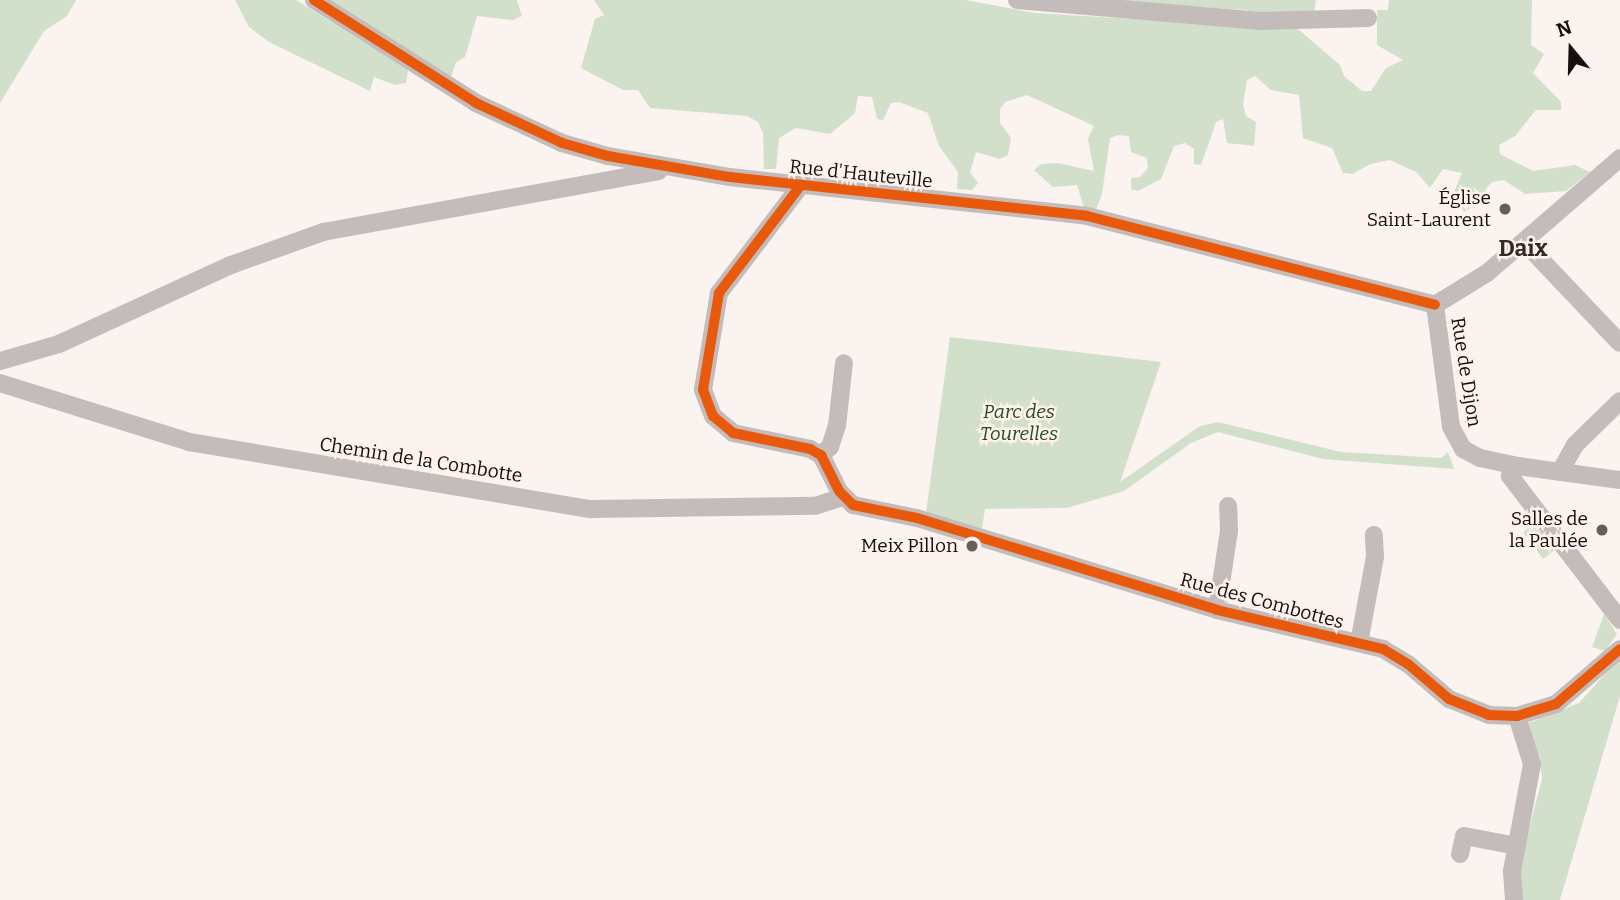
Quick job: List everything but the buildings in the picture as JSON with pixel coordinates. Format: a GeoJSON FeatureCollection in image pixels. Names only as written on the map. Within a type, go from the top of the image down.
{"type":"FeatureCollection","features":[{"type":"Feature","properties":{"kind":"street","name":"Rue d'Hauteville"},"geometry":{"type":"LineString","coordinates":[[314,0],[476,103],[562,143],[665,169],[1087,216],[1434,305]]}},
{"type":"Feature","properties":{"kind":"street"},"geometry":{"type":"LineString","coordinates":[[1017,0],[1261,20],[1368,18]]}},
{"type":"Feature","properties":{"kind":"street"},"geometry":{"type":"LineString","coordinates":[[1434,305],[1488,273],[1620,158]]}},
{"type":"Feature","properties":{"kind":"street"},"geometry":{"type":"LineString","coordinates":[[0,361],[59,344],[294,240],[665,169]]}},
{"type":"Feature","properties":{"kind":"street"},"geometry":{"type":"LineString","coordinates":[[802,185],[719,293],[702,382],[710,412],[726,429],[821,456],[843,497]]}},
{"type":"Feature","properties":{"kind":"street"},"geometry":{"type":"LineString","coordinates":[[1524,242],[1620,343]]}},
{"type":"Feature","properties":{"kind":"street","name":"Rue de Dijon"},"geometry":{"type":"LineString","coordinates":[[1434,305],[1455,438],[1480,458],[1518,467],[1620,480]]}},
{"type":"Feature","properties":{"kind":"street"},"geometry":{"type":"LineString","coordinates":[[821,456],[830,447],[838,426],[844,363]]}},
{"type":"Feature","properties":{"kind":"street","name":"Chemin de la Combotte"},"geometry":{"type":"LineString","coordinates":[[0,383],[189,442],[591,509],[815,506],[843,497]]}},
{"type":"Feature","properties":{"kind":"street"},"geometry":{"type":"LineString","coordinates":[[1560,472],[1575,445],[1620,401]]}},
{"type":"Feature","properties":{"kind":"street"},"geometry":{"type":"LineString","coordinates":[[1518,467],[1510,476],[1620,620]]}},
{"type":"Feature","properties":{"kind":"street","name":"Rue des Combottes"},"geometry":{"type":"LineString","coordinates":[[843,497],[864,510],[917,518],[1217,610],[1359,643],[1399,657],[1461,706],[1489,715],[1517,716],[1567,697],[1620,649]]}},
{"type":"Feature","properties":{"kind":"street","name":"Rue des Combottes"},"geometry":{"type":"LineString","coordinates":[[1217,610],[1229,531],[1228,506]]}},
{"type":"Feature","properties":{"kind":"street","name":"Rue des Combottes"},"geometry":{"type":"LineString","coordinates":[[1359,643],[1375,557],[1374,535]]}},
{"type":"Feature","properties":{"kind":"street"},"geometry":{"type":"LineString","coordinates":[[1514,900],[1517,846],[1532,764],[1517,716]]}},
{"type":"Feature","properties":{"kind":"street"},"geometry":{"type":"LineString","coordinates":[[1460,854],[1464,836],[1517,846]]}},
{"type":"Feature","properties":{"kind":"green space"},"geometry":{"type":"Polygon","coordinates":[[[0,0],[76,0],[67,16],[44,31],[0,103],[0,0]]]}},
{"type":"Feature","properties":{"kind":"green space"},"geometry":{"type":"Polygon","coordinates":[[[235,0],[296,0],[408,70],[406,83],[395,85],[374,77],[370,91],[269,42],[249,27],[235,0]]]}},
{"type":"Feature","properties":{"kind":"green space"},"geometry":{"type":"Polygon","coordinates":[[[329,0],[517,0],[522,16],[513,20],[477,16],[465,57],[456,62],[451,77],[329,0]]]}},
{"type":"Feature","properties":{"kind":"green space"},"geometry":{"type":"Polygon","coordinates":[[[594,0],[965,0],[1035,13],[1298,29],[1340,65],[1344,76],[1362,91],[1371,91],[1386,68],[1403,60],[1377,45],[1377,10],[1388,10],[1389,0],[1532,0],[1531,45],[1544,54],[1533,73],[1561,102],[1561,110],[1536,110],[1515,136],[1499,145],[1500,154],[1533,171],[1575,165],[1590,172],[1566,191],[1525,194],[1504,180],[1492,182],[1486,189],[1485,200],[1464,212],[1454,192],[1462,173],[1443,169],[1430,188],[1416,172],[1390,160],[1370,164],[1353,174],[1343,173],[1332,148],[1303,138],[1299,95],[1271,90],[1255,76],[1247,80],[1243,104],[1246,116],[1256,122],[1254,146],[1227,143],[1223,119],[1216,122],[1201,165],[1194,164],[1194,149],[1185,143],[1174,146],[1161,179],[1138,191],[1131,189],[1131,178],[1140,177],[1148,168],[1147,158],[1131,152],[1129,136],[1118,135],[1110,138],[1102,194],[1095,212],[1085,211],[1077,185],[1053,187],[1034,170],[1041,164],[1057,163],[1094,171],[1088,139],[1094,126],[1027,95],[1005,102],[1000,109],[1000,123],[1011,138],[1008,155],[1000,159],[976,152],[970,172],[978,183],[972,190],[957,189],[958,172],[939,146],[928,113],[899,102],[891,103],[883,120],[877,119],[872,97],[858,96],[855,113],[830,134],[796,128],[779,138],[776,169],[764,169],[763,133],[758,122],[747,116],[650,108],[638,90],[623,90],[581,68],[595,19],[604,15],[594,0]]]}},
{"type":"Feature","properties":{"kind":"green space"},"geometry":{"type":"Polygon","coordinates":[[[1078,0],[1316,0],[1313,19],[1252,16],[1247,10],[1078,0]]]}},
{"type":"Feature","properties":{"kind":"green space","name":"Parc des Tourelles"},"geometry":{"type":"Polygon","coordinates":[[[950,337],[1161,362],[1120,482],[1200,426],[1218,422],[1341,452],[1441,458],[1448,452],[1454,469],[1323,459],[1218,432],[1191,443],[1124,491],[1067,508],[985,509],[982,529],[926,513],[950,337]]]}},
{"type":"Feature","properties":{"kind":"green space"},"geometry":{"type":"Polygon","coordinates":[[[1537,522],[1556,549],[1543,559],[1523,532],[1537,522]]]}},
{"type":"Feature","properties":{"kind":"green space"},"geometry":{"type":"Polygon","coordinates":[[[1604,614],[1617,634],[1605,651],[1592,647],[1604,614]]]}},
{"type":"Feature","properties":{"kind":"green space"},"geometry":{"type":"Polygon","coordinates":[[[1620,657],[1620,696],[1560,900],[1519,900],[1518,871],[1542,779],[1540,756],[1536,753],[1529,723],[1579,703],[1620,657]]]}},
{"type":"Feature","properties":{"kind":"cycle path"},"geometry":{"type":"LineString","coordinates":[[314,0],[476,103],[562,143],[608,156],[730,177],[1087,216],[1435,305]]}},
{"type":"Feature","properties":{"kind":"cycle path"},"geometry":{"type":"LineString","coordinates":[[801,185],[719,293],[703,390],[713,416],[733,433],[810,449],[821,455],[839,491],[853,505],[917,518],[1217,610],[1383,649],[1408,664],[1449,699],[1489,715],[1517,716],[1556,704],[1620,649]]}},
{"type":"Feature","properties":{"kind":"place","name":"Église Saint-Laurent"},"geometry":{"type":"Point","coordinates":[1505,209]}},
{"type":"Feature","properties":{"kind":"place","name":"Salles de la Paulée"},"geometry":{"type":"Point","coordinates":[1602,530]}},
{"type":"Feature","properties":{"kind":"place","name":"Meix Pillon"},"geometry":{"type":"Point","coordinates":[972,546]}},
{"type":"Feature","properties":{"kind":"district","name":"Daix"},"geometry":{"type":"Point","coordinates":[1523,248]}}]}
